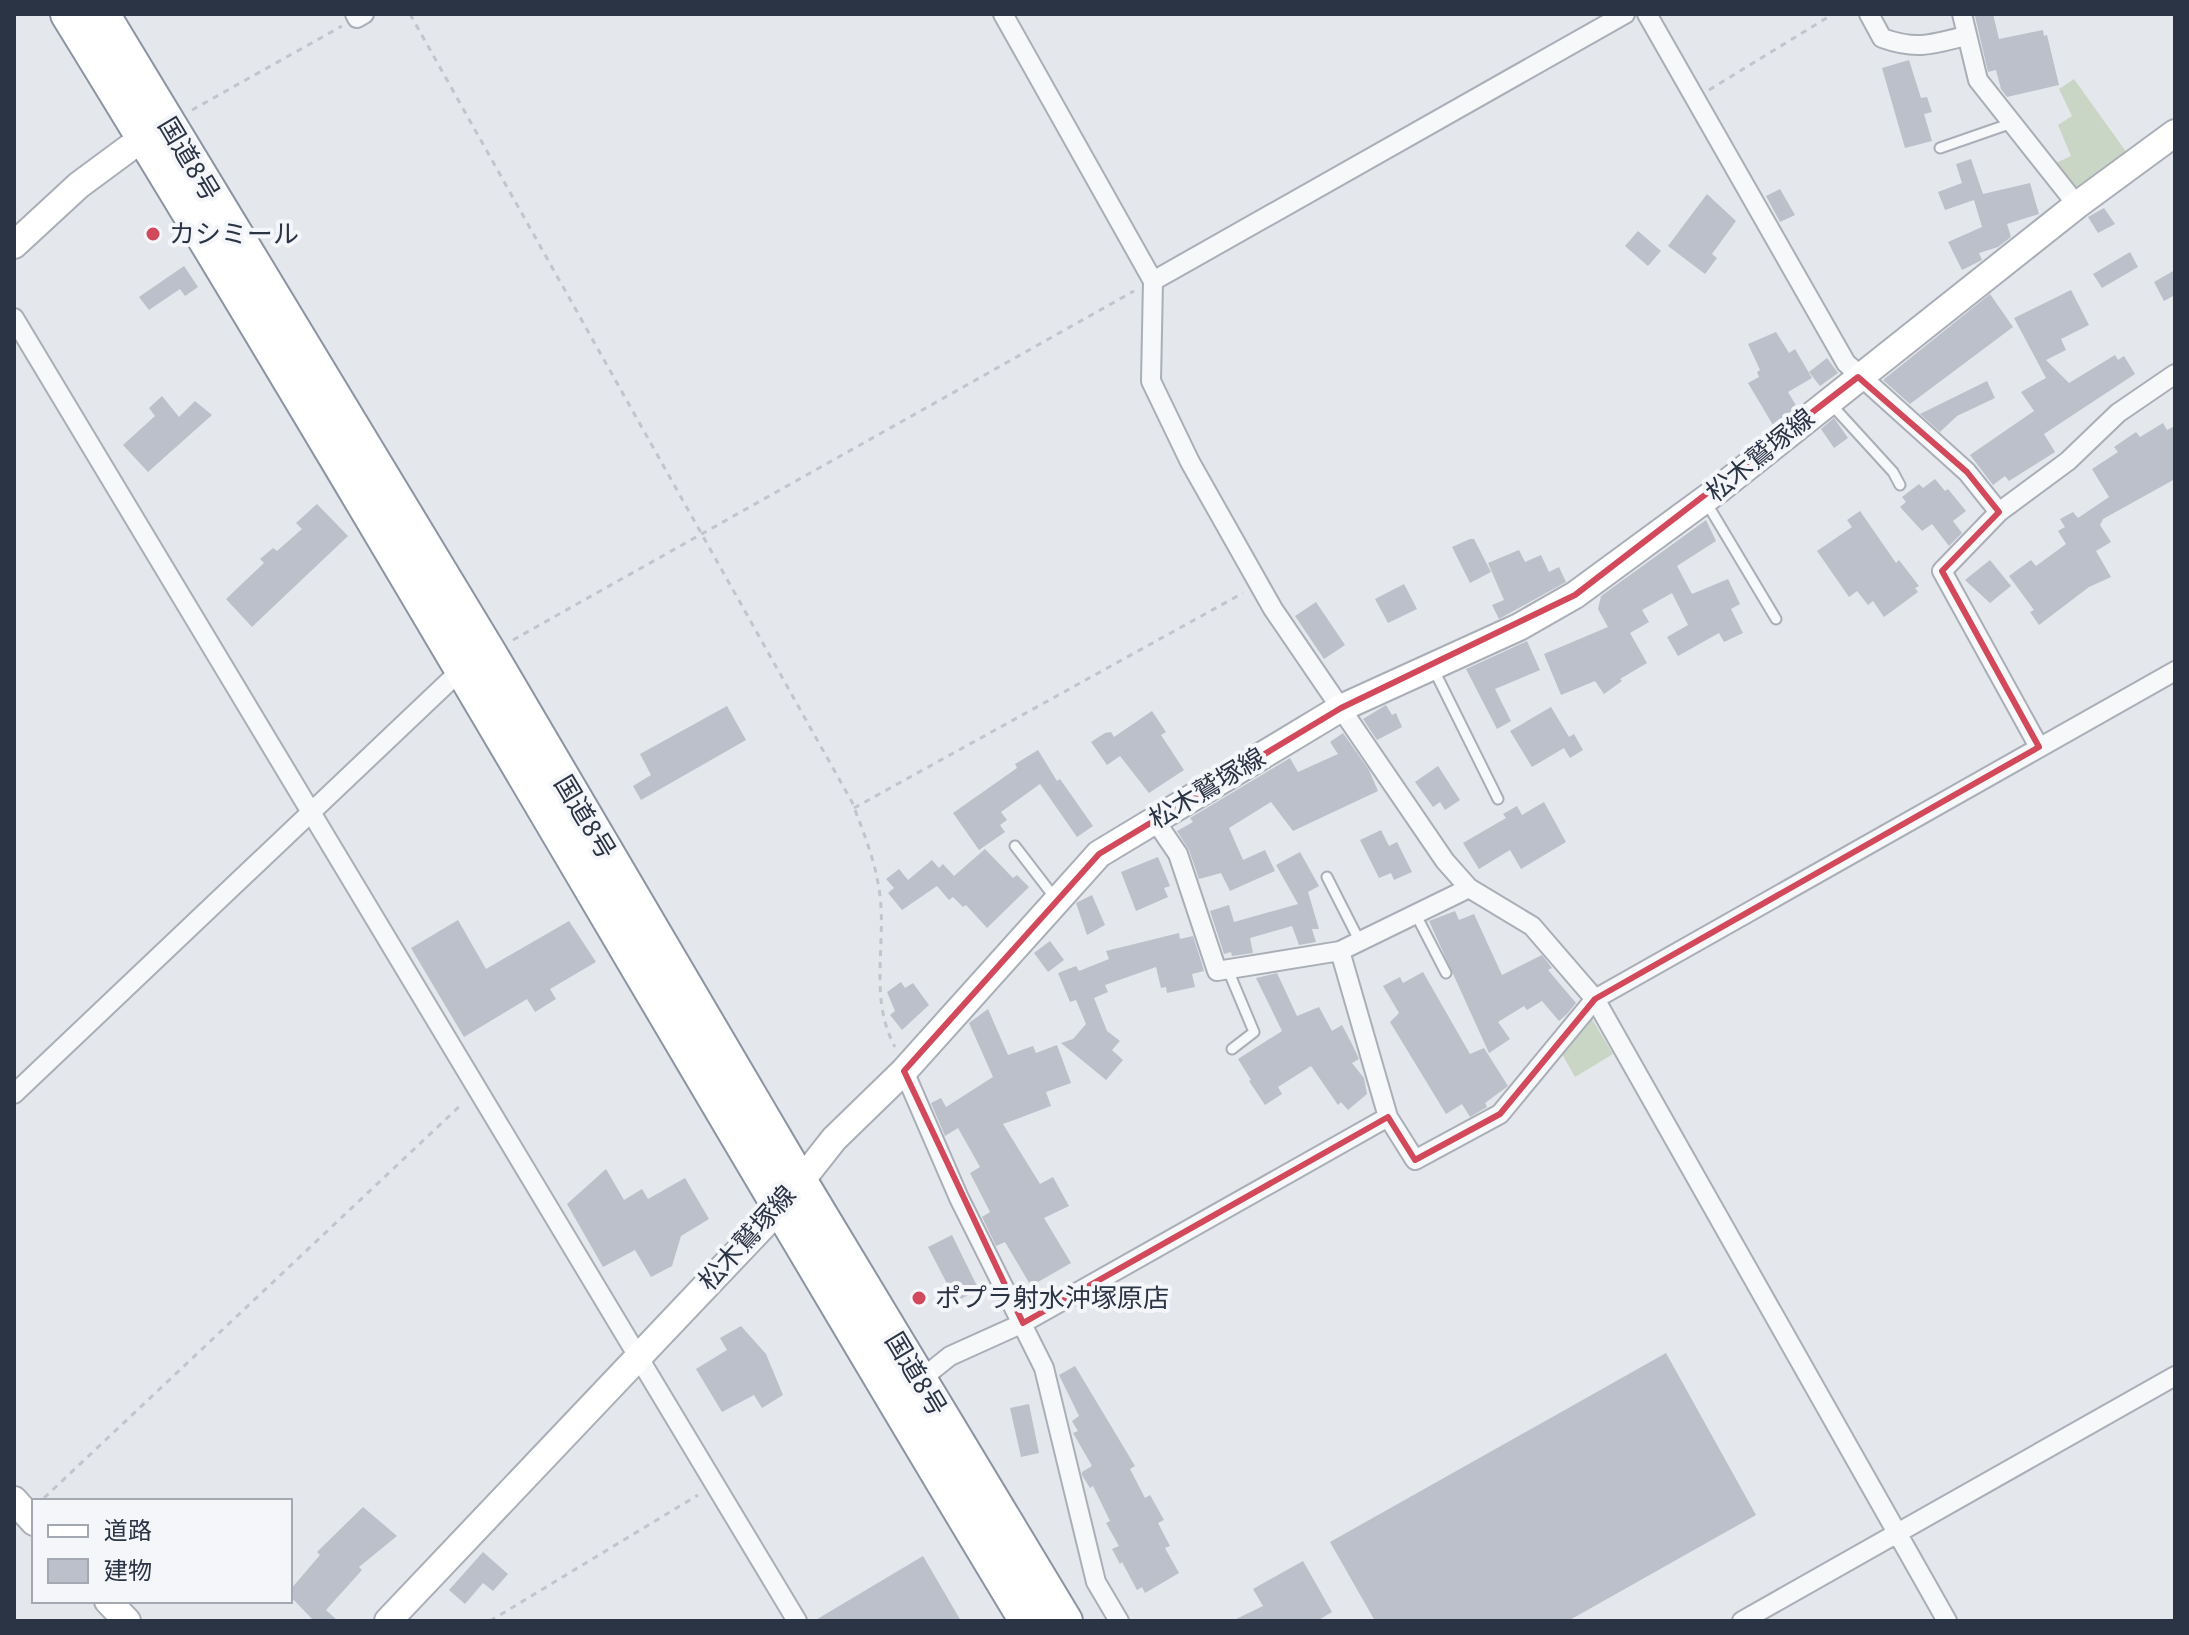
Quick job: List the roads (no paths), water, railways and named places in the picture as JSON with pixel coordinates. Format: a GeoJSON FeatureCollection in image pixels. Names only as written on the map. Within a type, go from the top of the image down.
{"type":"FeatureCollection","features":[{"type":"Feature","properties":{"kind":"highway","name":"国道8号"},"geometry":{"type":"LineString","coordinates":[[68,14],[156,130]]}},
{"type":"Feature","properties":{"kind":"highway","name":"国道8号"},"geometry":{"type":"LineString","coordinates":[[102,14],[156,130],[475,661],[799,1180],[1065,1621]]}},
{"type":"Feature","properties":{"kind":"highway","name":"国道8号"},"geometry":{"type":"LineString","coordinates":[[475,661],[778,1210],[1027,1621]]}},
{"type":"Feature","properties":{"kind":"main road"},"geometry":{"type":"LineString","coordinates":[[14,245],[79,185],[156,130]]}},
{"type":"Feature","properties":{"kind":"main road","name":"松木鷲塚線"},"geometry":{"type":"LineString","coordinates":[[388,1621],[636,1355],[778,1210],[834,1139],[906,1069],[1099,854],[1341,708],[1519,627],[1575,595],[1704,500],[2077,205],[2175,133]]}},
{"type":"Feature","properties":{"kind":"main road"},"geometry":{"type":"LineString","coordinates":[[14,1500],[32,1520]]}},
{"type":"Feature","properties":{"kind":"main road"},"geometry":{"type":"LineString","coordinates":[[110,1603],[127,1621]]}},
{"type":"Feature","properties":{"kind":"street"},"geometry":{"type":"LineString","coordinates":[[1003,14],[1153,281],[1151,381],[1190,462],[1259,584],[1445,861],[1469,888],[1532,926],[1595,999],[1947,1621]]}},
{"type":"Feature","properties":{"kind":"street"},"geometry":{"type":"LineString","coordinates":[[1153,281],[1625,14]]}},
{"type":"Feature","properties":{"kind":"street"},"geometry":{"type":"LineString","coordinates":[[1647,14],[1846,363],[1967,472],[1999,512]]}},
{"type":"Feature","properties":{"kind":"street"},"geometry":{"type":"LineString","coordinates":[[1869,14],[1882,38],[1906,47],[1927,46],[1965,36]]}},
{"type":"Feature","properties":{"kind":"street"},"geometry":{"type":"LineString","coordinates":[[1962,14],[1978,80],[2077,205]]}},
{"type":"Feature","properties":{"kind":"street"},"geometry":{"type":"LineString","coordinates":[[14,318],[797,1621]]}},
{"type":"Feature","properties":{"kind":"street"},"geometry":{"type":"LineString","coordinates":[[2039,747],[1942,571],[1999,512],[2068,461],[2118,413],[2175,374]]}},
{"type":"Feature","properties":{"kind":"street"},"geometry":{"type":"LineString","coordinates":[[14,1094],[475,661]]}},
{"type":"Feature","properties":{"kind":"street"},"geometry":{"type":"LineString","coordinates":[[1340,951],[1388,1117],[1415,1160],[1500,1114],[1595,999],[2175,671]]}},
{"type":"Feature","properties":{"kind":"street"},"geometry":{"type":"LineString","coordinates":[[1154,819],[1178,854],[1217,971],[1340,951],[1469,888]]}},
{"type":"Feature","properties":{"kind":"street"},"geometry":{"type":"LineString","coordinates":[[906,1069],[959,1198],[1044,1368],[1096,1582],[1119,1621]]}},
{"type":"Feature","properties":{"kind":"street"},"geometry":{"type":"LineString","coordinates":[[920,1380],[950,1356],[1023,1323],[1388,1117]]}},
{"type":"Feature","properties":{"kind":"street"},"geometry":{"type":"LineString","coordinates":[[1742,1621],[2175,1376]]}},
{"type":"Feature","properties":{"kind":"lane"},"geometry":{"type":"LineString","coordinates":[[1940,148],[2012,123]]}},
{"type":"Feature","properties":{"kind":"lane"},"geometry":{"type":"LineString","coordinates":[[1828,400],[1893,472],[1900,485]]}},
{"type":"Feature","properties":{"kind":"lane"},"geometry":{"type":"LineString","coordinates":[[1704,500],[1776,619]]}},
{"type":"Feature","properties":{"kind":"lane"},"geometry":{"type":"LineString","coordinates":[[1432,668],[1498,799]]}},
{"type":"Feature","properties":{"kind":"lane"},"geometry":{"type":"LineString","coordinates":[[1015,846],[1057,901]]}},
{"type":"Feature","properties":{"kind":"lane"},"geometry":{"type":"LineString","coordinates":[[1327,877],[1359,940]]}},
{"type":"Feature","properties":{"kind":"lane"},"geometry":{"type":"LineString","coordinates":[[1415,913],[1446,973]]}},
{"type":"Feature","properties":{"kind":"lane"},"geometry":{"type":"LineString","coordinates":[[1228,970],[1254,1032],[1232,1049]]}},
{"type":"Feature","properties":{"kind":"place","name":"カシミール"},"geometry":{"type":"Point","coordinates":[153,234]}},
{"type":"Feature","properties":{"kind":"place","name":"ポプラ射水沖塚原店"},"geometry":{"type":"Point","coordinates":[919,1298]}}]}
